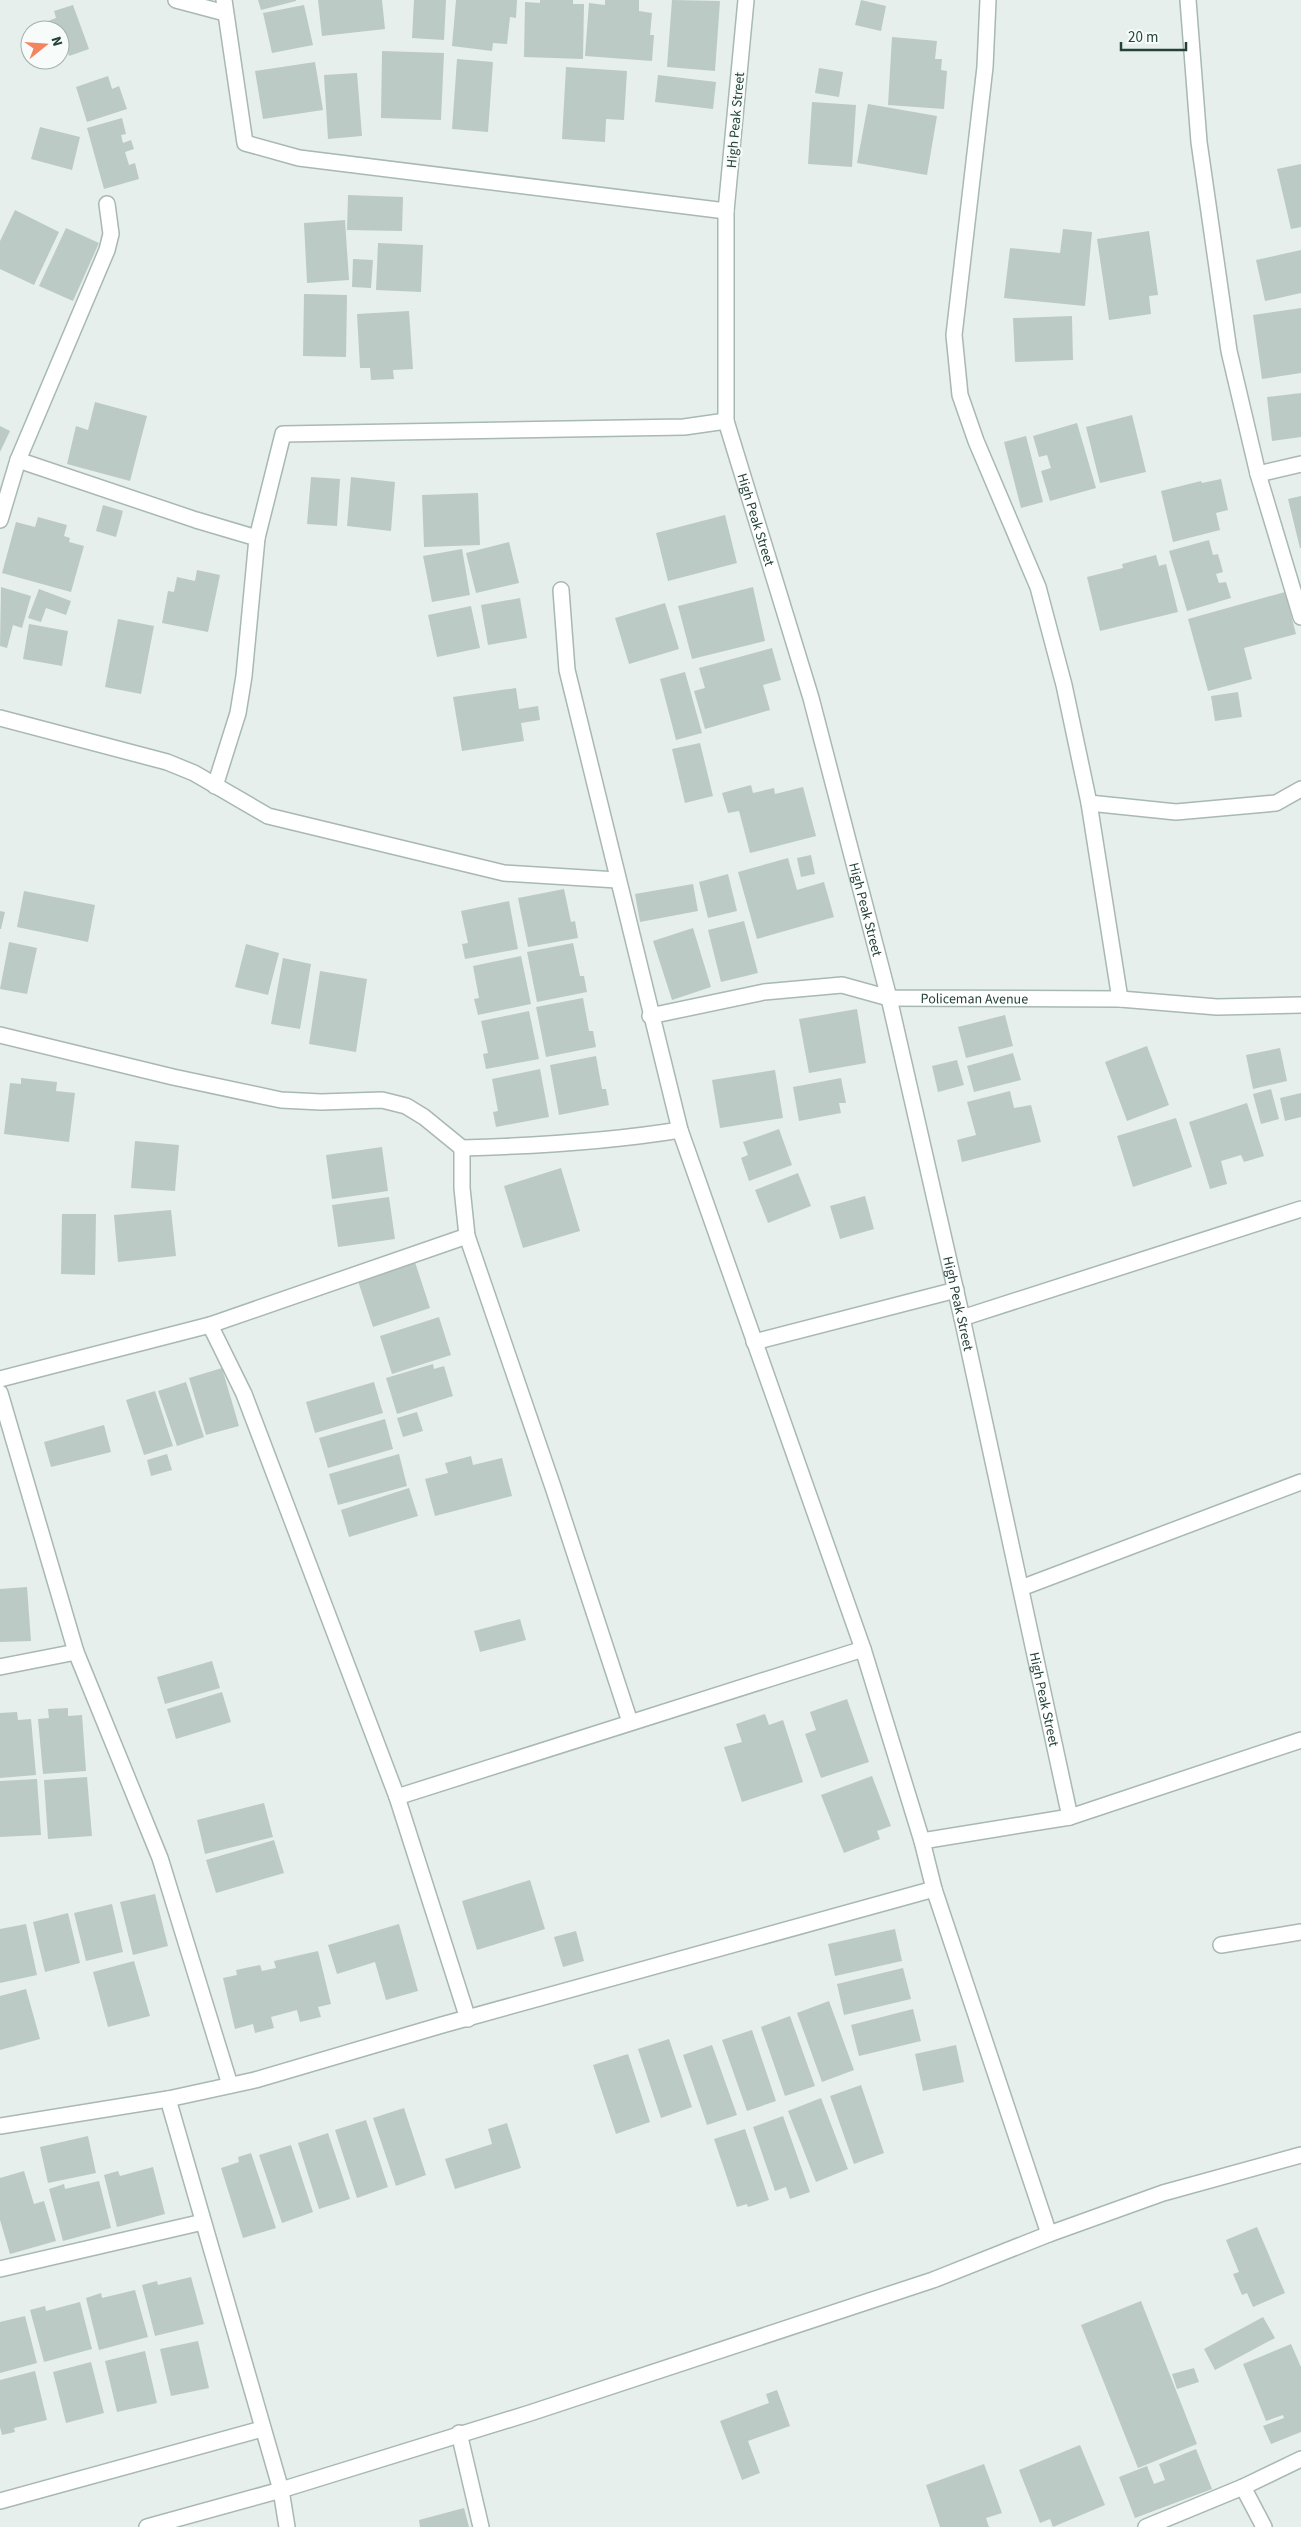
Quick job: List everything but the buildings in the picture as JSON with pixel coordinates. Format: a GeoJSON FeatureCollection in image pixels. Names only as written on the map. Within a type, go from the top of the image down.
{"type":"FeatureCollection","features":[{"type":"Feature","properties":{"kind":"street"},"geometry":{"type":"LineString","coordinates":[[176,0],[225,6],[246,143],[299,158],[726,211]]}},
{"type":"Feature","properties":{"kind":"street","name":"High Peak Street"},"geometry":{"type":"LineString","coordinates":[[746,0],[726,211],[726,421],[811,698],[888,998],[956,1290],[1070,1817]]}},
{"type":"Feature","properties":{"kind":"street"},"geometry":{"type":"LineString","coordinates":[[988,0],[985,67],[954,334],[960,395],[976,440],[1038,587],[1064,684],[1088,803],[1120,999]]}},
{"type":"Feature","properties":{"kind":"street"},"geometry":{"type":"LineString","coordinates":[[1188,0],[1199,142],[1229,351],[1258,474],[1301,617]]}},
{"type":"Feature","properties":{"kind":"street"},"geometry":{"type":"LineString","coordinates":[[0,520],[18,460],[107,250],[111,234],[107,204]]}},
{"type":"Feature","properties":{"kind":"street"},"geometry":{"type":"LineString","coordinates":[[214,786],[238,713],[244,676],[257,538],[283,434],[684,427],[726,421]]}},
{"type":"Feature","properties":{"kind":"street"},"geometry":{"type":"LineString","coordinates":[[18,460],[196,520],[257,538]]}},
{"type":"Feature","properties":{"kind":"street"},"geometry":{"type":"LineString","coordinates":[[1258,474],[1301,464]]}},
{"type":"Feature","properties":{"kind":"street"},"geometry":{"type":"LineString","coordinates":[[561,590],[567,670],[650,1016],[680,1130],[863,1649],[922,1841],[934,1889],[1049,2234]]}},
{"type":"Feature","properties":{"kind":"street"},"geometry":{"type":"LineString","coordinates":[[0,718],[167,762],[194,773],[268,816],[504,873],[617,880]]}},
{"type":"Feature","properties":{"kind":"street"},"geometry":{"type":"LineString","coordinates":[[1088,803],[1176,812],[1276,803],[1301,789]]}},
{"type":"Feature","properties":{"kind":"street","name":"Policeman Avenue"},"geometry":{"type":"LineString","coordinates":[[650,1016],[764,992],[842,985],[888,998],[1120,999],[1217,1008],[1301,1005]]}},
{"type":"Feature","properties":{"kind":"street"},"geometry":{"type":"LineString","coordinates":[[0,1036],[280,1100],[321,1102],[382,1100],[406,1106],[424,1117],[462,1148],[597,1142],[680,1130]]}},
{"type":"Feature","properties":{"kind":"street"},"geometry":{"type":"LineString","coordinates":[[462,1148],[462,1188],[467,1236],[554,1487],[630,1722]]}},
{"type":"Feature","properties":{"kind":"street"},"geometry":{"type":"LineString","coordinates":[[962,1318],[1301,1209]]}},
{"type":"Feature","properties":{"kind":"street"},"geometry":{"type":"LineString","coordinates":[[0,1379],[210,1325],[467,1236]]}},
{"type":"Feature","properties":{"kind":"street"},"geometry":{"type":"LineString","coordinates":[[754,1342],[956,1290]]}},
{"type":"Feature","properties":{"kind":"street"},"geometry":{"type":"LineString","coordinates":[[210,1325],[244,1394],[397,1797],[468,2019]]}},
{"type":"Feature","properties":{"kind":"street"},"geometry":{"type":"LineString","coordinates":[[0,1393],[76,1652],[160,1858],[230,2085]]}},
{"type":"Feature","properties":{"kind":"street"},"geometry":{"type":"LineString","coordinates":[[1021,1588],[1301,1482]]}},
{"type":"Feature","properties":{"kind":"street"},"geometry":{"type":"LineString","coordinates":[[397,1797],[863,1649]]}},
{"type":"Feature","properties":{"kind":"street"},"geometry":{"type":"LineString","coordinates":[[0,1667],[76,1652]]}},
{"type":"Feature","properties":{"kind":"street"},"geometry":{"type":"LineString","coordinates":[[922,1841],[1070,1817],[1301,1740]]}},
{"type":"Feature","properties":{"kind":"street"},"geometry":{"type":"LineString","coordinates":[[0,2126],[168,2099],[230,2085],[934,1889]]}},
{"type":"Feature","properties":{"kind":"street"},"geometry":{"type":"LineString","coordinates":[[1220,1946],[1301,1932]]}},
{"type":"Feature","properties":{"kind":"street"},"geometry":{"type":"LineString","coordinates":[[168,2099],[281,2490],[287,2527]]}},
{"type":"Feature","properties":{"kind":"street"},"geometry":{"type":"LineString","coordinates":[[147,2527],[281,2490],[459,2433],[539,2410],[933,2280],[1049,2234],[1163,2193],[1301,2155]]}},
{"type":"Feature","properties":{"kind":"street"},"geometry":{"type":"LineString","coordinates":[[0,2269],[203,2222]]}},
{"type":"Feature","properties":{"kind":"street"},"geometry":{"type":"LineString","coordinates":[[0,2501],[262,2429]]}},
{"type":"Feature","properties":{"kind":"street"},"geometry":{"type":"LineString","coordinates":[[459,2433],[480,2527]]}},
{"type":"Feature","properties":{"kind":"street"},"geometry":{"type":"LineString","coordinates":[[1146,2527],[1243,2487],[1301,2459]]}},
{"type":"Feature","properties":{"kind":"street"},"geometry":{"type":"LineString","coordinates":[[1243,2487],[1264,2527]]}}]}
